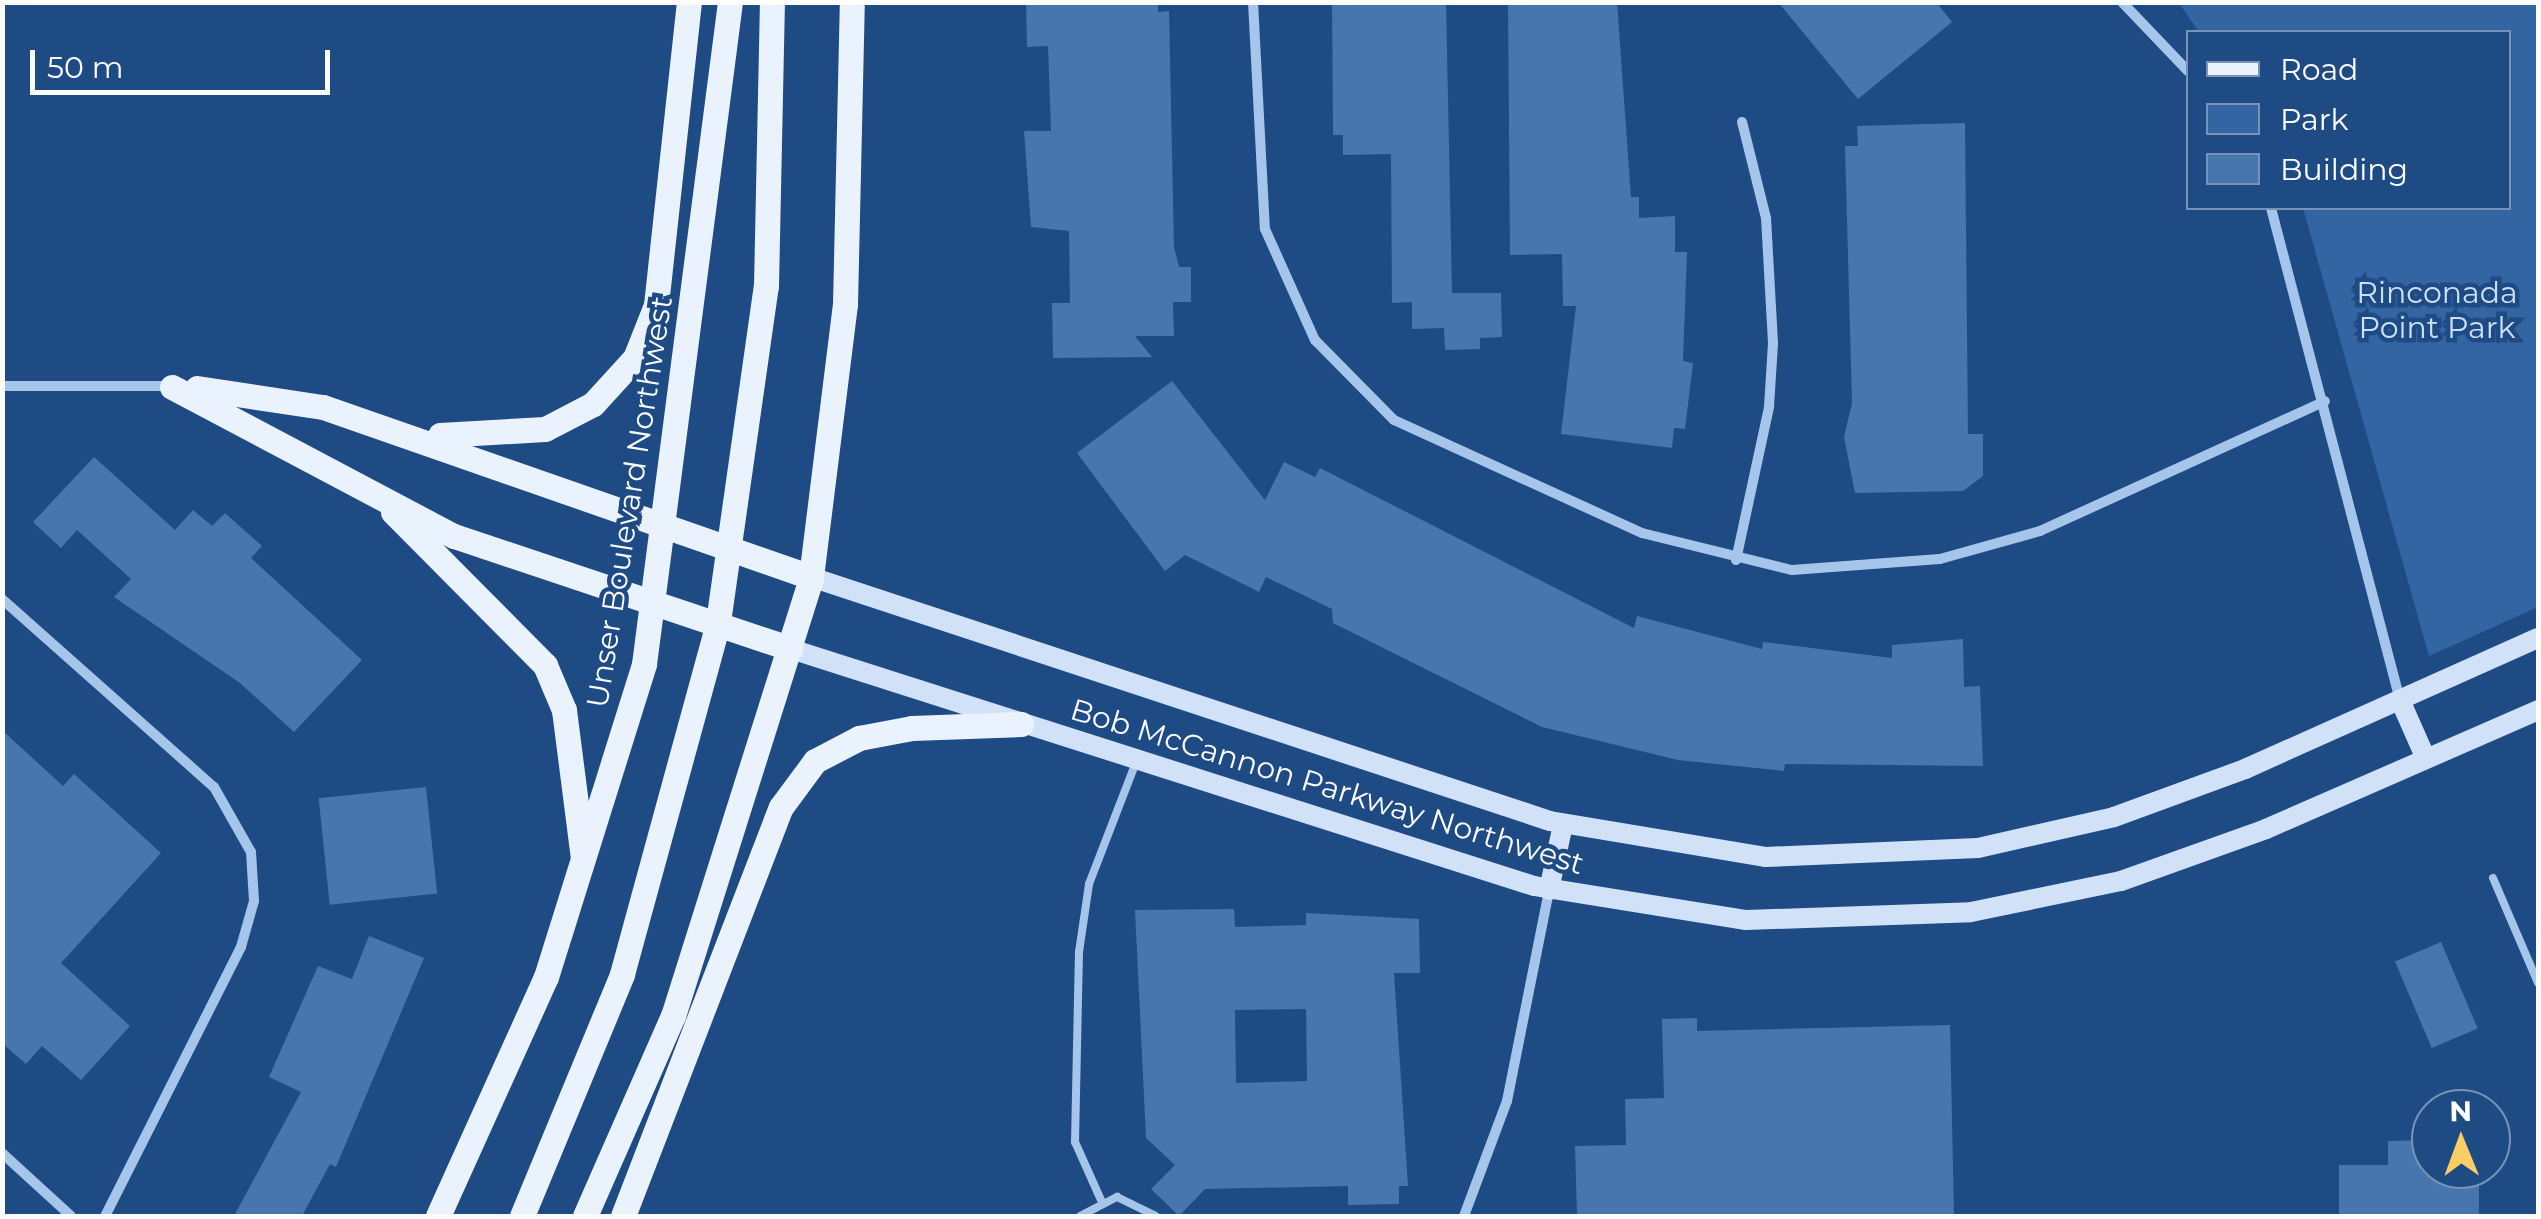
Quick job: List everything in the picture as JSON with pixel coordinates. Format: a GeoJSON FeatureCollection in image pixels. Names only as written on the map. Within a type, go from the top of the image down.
{"type":"FeatureCollection","features":[{"type":"Feature","properties":{"kind":"main road"},"geometry":{"type":"LineString","coordinates":[[400,432],[486,438],[546,429],[593,404],[635,358],[656,306],[688,2]]}},
{"type":"Feature","properties":{"kind":"main road","name":"Unser Boulevard Northwest"},"geometry":{"type":"LineString","coordinates":[[438,1216],[502,1085],[585,867],[644,664],[730,2]]}},
{"type":"Feature","properties":{"kind":"main road"},"geometry":{"type":"LineString","coordinates":[[522,1216],[622,974],[718,622],[732,552],[766,286],[772,2]]}},
{"type":"Feature","properties":{"kind":"main road"},"geometry":{"type":"LineString","coordinates":[[585,1216],[674,1016],[792,649],[811,578],[844,304],[852,2]]}},
{"type":"Feature","properties":{"kind":"main road"},"geometry":{"type":"LineString","coordinates":[[172,386],[253,392],[400,432],[664,529],[811,578]]}},
{"type":"Feature","properties":{"kind":"main road"},"geometry":{"type":"LineString","coordinates":[[172,386],[454,536],[792,649]]}},
{"type":"Feature","properties":{"kind":"main road"},"geometry":{"type":"LineString","coordinates":[[375,494],[545,665],[564,710],[585,867]]}},
{"type":"Feature","properties":{"kind":"main road"},"geometry":{"type":"LineString","coordinates":[[624,1216],[781,806],[815,761],[845,743],[912,728],[1021,724]]}},
{"type":"Feature","properties":{"kind":"street"},"geometry":{"type":"LineString","coordinates":[[1253,2],[1260,202],[1278,270],[1307,327],[1338,370],[1394,420],[1551,497],[1736,560],[1848,571],[1996,547],[2325,401]]}},
{"type":"Feature","properties":{"kind":"street"},"geometry":{"type":"LineString","coordinates":[[2122,2],[2186,69]]}},
{"type":"Feature","properties":{"kind":"street"},"geometry":{"type":"LineString","coordinates":[[1736,560],[1769,407],[1773,342],[1766,218],[1742,122]]}},
{"type":"Feature","properties":{"kind":"street"},"geometry":{"type":"LineString","coordinates":[[2271,210],[2325,401],[2400,700],[2426,759]]}},
{"type":"Feature","properties":{"kind":"street"},"geometry":{"type":"LineString","coordinates":[[2,386],[172,386]]}},
{"type":"Feature","properties":{"kind":"street","name":"Bob McCannon Parkway Northwest"},"geometry":{"type":"LineString","coordinates":[[811,578],[1563,824],[1765,858],[1978,848],[2180,796],[2538,638]]}},
{"type":"Feature","properties":{"kind":"street"},"geometry":{"type":"LineString","coordinates":[[2,599],[214,787],[251,852],[254,901],[241,948],[105,1216]]}},
{"type":"Feature","properties":{"kind":"street","name":"Bob McCannon Parkway Northwest"},"geometry":{"type":"LineString","coordinates":[[792,649],[1136,762],[1549,890],[1746,920],[1971,912],[2194,857],[2538,710]]}},
{"type":"Feature","properties":{"kind":"street"},"geometry":{"type":"LineString","coordinates":[[1464,1216],[1506,1101],[1563,824]]}},
{"type":"Feature","properties":{"kind":"street"},"geometry":{"type":"LineString","coordinates":[[2,1154],[72,1216]]}},
{"type":"Feature","properties":{"kind":"lane"},"geometry":{"type":"LineString","coordinates":[[1101,1200],[1074,1142],[1079,952],[1089,884],[1136,762]]}},
{"type":"Feature","properties":{"kind":"lane"},"geometry":{"type":"LineString","coordinates":[[2493,878],[2538,983]]}},
{"type":"Feature","properties":{"kind":"lane"},"geometry":{"type":"LineString","coordinates":[[1080,1216],[1101,1200],[1133,1199],[1156,1216]]}},
{"type":"Feature","properties":{"kind":"green space","name":"Rinconada Point Park"},"geometry":{"type":"Polygon","coordinates":[[[2179,3],[2538,3],[2538,607],[2429,656],[2304,210],[2511,210],[2511,30],[2198,30],[2179,3]]]}},
{"type":"Feature","properties":{"kind":"building"},"geometry":{"type":"Polygon","coordinates":[[[1026,2],[1158,2],[1158,12],[1169,11],[1174,247],[1179,267],[1191,267],[1191,302],[1173,302],[1174,336],[1135,336],[1152,357],[1053,358],[1052,303],[1070,303],[1069,231],[1031,227],[1024,131],[1051,131],[1048,46],[1027,47],[1026,2]]]}},
{"type":"Feature","properties":{"kind":"building"},"geometry":{"type":"Polygon","coordinates":[[[1332,2],[1446,2],[1452,293],[1501,293],[1502,337],[1480,338],[1480,349],[1445,350],[1444,328],[1412,329],[1412,302],[1392,303],[1391,154],[1343,155],[1343,135],[1333,135],[1332,2]]]}},
{"type":"Feature","properties":{"kind":"building"},"geometry":{"type":"Polygon","coordinates":[[[1508,2],[1617,2],[1631,197],[1639,197],[1639,218],[1675,216],[1675,252],[1687,252],[1683,361],[1693,363],[1685,429],[1674,428],[1672,448],[1561,434],[1576,306],[1563,306],[1562,254],[1510,255],[1508,2]]]}},
{"type":"Feature","properties":{"kind":"building"},"geometry":{"type":"Polygon","coordinates":[[[1778,2],[1936,2],[1952,22],[1858,99],[1778,2]]]}},
{"type":"Feature","properties":{"kind":"building"},"geometry":{"type":"Polygon","coordinates":[[[1965,123],[1968,434],[1983,434],[1983,476],[1963,491],[1855,493],[1844,437],[1852,403],[1845,146],[1858,146],[1857,126],[1965,123]]]}},
{"type":"Feature","properties":{"kind":"building"},"geometry":{"type":"Polygon","coordinates":[[[1172,381],[1265,500],[1284,462],[1315,477],[1320,468],[1634,628],[1637,616],[1762,649],[1763,642],[1892,658],[1892,645],[1963,639],[1964,687],[1980,686],[1983,766],[1785,764],[1784,771],[1678,760],[1542,727],[1333,623],[1332,609],[1266,577],[1259,592],[1185,555],[1165,571],[1077,453],[1172,381]]]}},
{"type":"Feature","properties":{"kind":"building"},"geometry":{"type":"Polygon","coordinates":[[[94,457],[175,530],[193,510],[212,526],[225,513],[262,546],[251,558],[362,660],[294,732],[240,683],[114,597],[131,579],[77,530],[61,548],[33,522],[94,457]]]}},
{"type":"Feature","properties":{"kind":"building"},"geometry":{"type":"Polygon","coordinates":[[[2,730],[63,786],[74,774],[161,853],[61,963],[130,1026],[81,1080],[42,1046],[26,1064],[2,1043],[2,730]]]}},
{"type":"Feature","properties":{"kind":"building"},"geometry":{"type":"Polygon","coordinates":[[[426,787],[437,893],[330,905],[319,798],[426,787]]]}},
{"type":"Feature","properties":{"kind":"building"},"geometry":{"type":"Polygon","coordinates":[[[1234,909],[1235,927],[1306,925],[1306,913],[1419,919],[1420,973],[1394,973],[1408,1186],[1399,1186],[1399,1204],[1348,1205],[1348,1186],[1205,1189],[1179,1216],[1151,1189],[1175,1165],[1146,1138],[1135,910],[1234,909]],[[1306,1009],[1235,1010],[1236,1083],[1307,1081],[1306,1009]]]}},
{"type":"Feature","properties":{"kind":"building"},"geometry":{"type":"Polygon","coordinates":[[[369,936],[424,958],[336,1167],[330,1164],[302,1216],[234,1216],[301,1092],[269,1077],[318,966],[352,979],[369,936]]]}},
{"type":"Feature","properties":{"kind":"building"},"geometry":{"type":"Polygon","coordinates":[[[2441,942],[2478,1029],[2432,1048],[2395,962],[2441,942]]]}},
{"type":"Feature","properties":{"kind":"building"},"geometry":{"type":"Polygon","coordinates":[[[1697,1018],[1697,1031],[1950,1025],[1954,1216],[1577,1216],[1575,1146],[1626,1145],[1625,1099],[1664,1098],[1662,1019],[1697,1018]]]}},
{"type":"Feature","properties":{"kind":"building"},"geometry":{"type":"Polygon","coordinates":[[[2411,1140],[2411,1189],[2479,1189],[2479,1216],[2339,1216],[2339,1165],[2388,1165],[2388,1141],[2411,1140]]]}}]}
